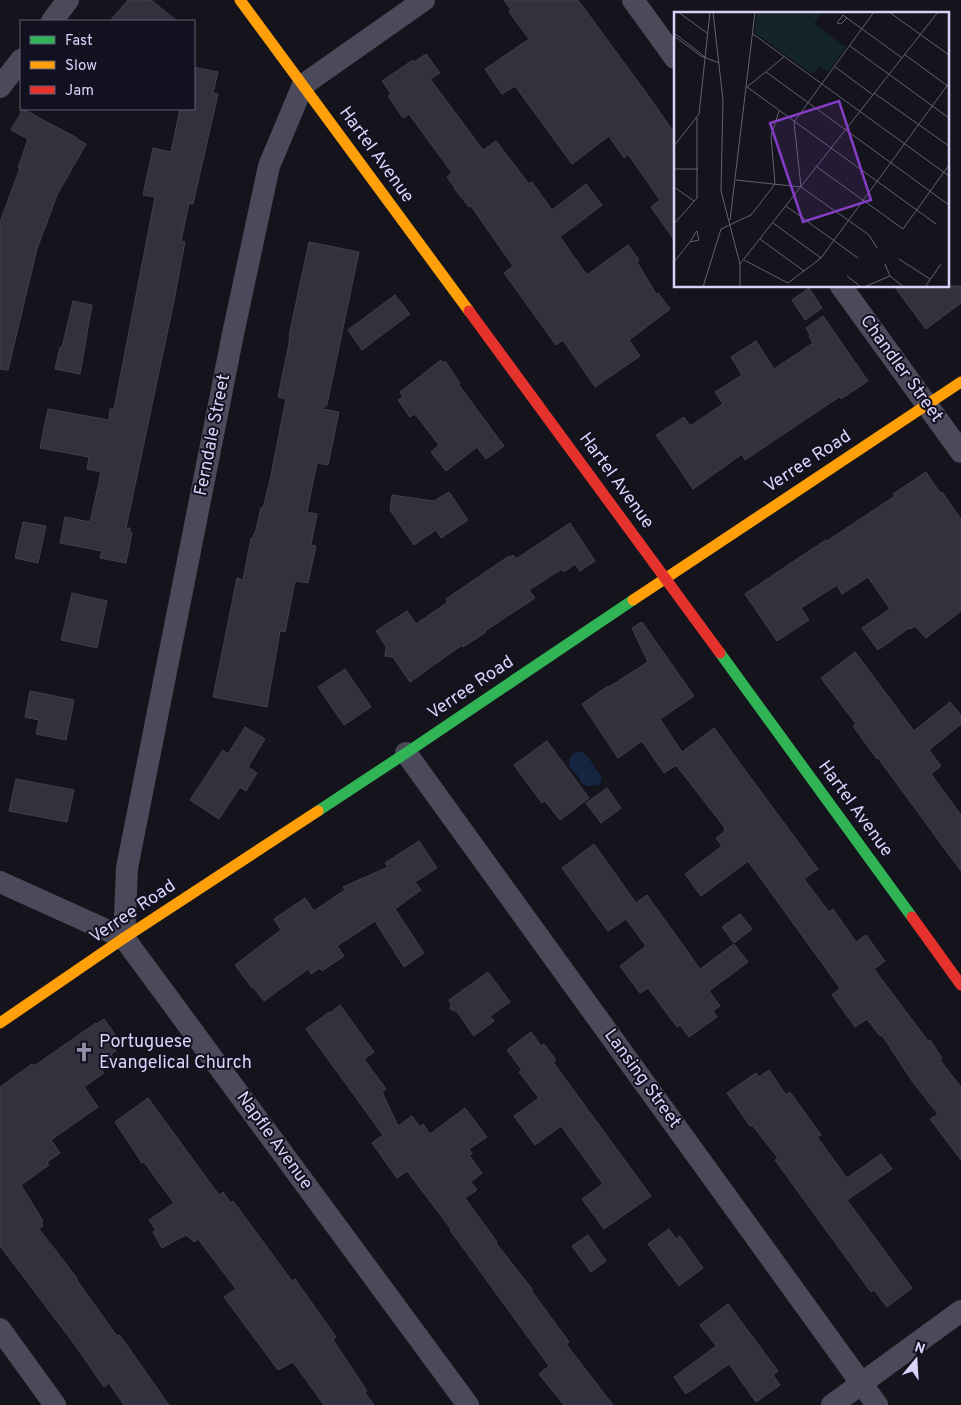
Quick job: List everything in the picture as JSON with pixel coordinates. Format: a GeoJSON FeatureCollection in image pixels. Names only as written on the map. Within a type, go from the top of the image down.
{"type":"FeatureCollection","features":[{"type":"Feature","properties":{"kind":"street"},"geometry":{"type":"LineString","coordinates":[[53,20],[68,0]]}},
{"type":"Feature","properties":{"kind":"street","name":"Hartel Avenue"},"geometry":{"type":"LineString","coordinates":[[240,0],[665,578],[961,985]]}},
{"type":"Feature","properties":{"kind":"street"},"geometry":{"type":"LineString","coordinates":[[303,85],[424,0]]}},
{"type":"Feature","properties":{"kind":"street"},"geometry":{"type":"LineString","coordinates":[[633,0],[674,57]]}},
{"type":"Feature","properties":{"kind":"street"},"geometry":{"type":"LineString","coordinates":[[0,86],[20,61]]}},
{"type":"Feature","properties":{"kind":"street","name":"Ferndale Street"},"geometry":{"type":"LineString","coordinates":[[124,938],[127,868],[233,334],[269,166],[303,85]]}},
{"type":"Feature","properties":{"kind":"street","name":"Chandler Street"},"geometry":{"type":"LineString","coordinates":[[842,288],[961,452]]}},
{"type":"Feature","properties":{"kind":"street","name":"Verree Road"},"geometry":{"type":"LineString","coordinates":[[0,1022],[961,382]]}},
{"type":"Feature","properties":{"kind":"street","name":"Lansing Street"},"geometry":{"type":"LineString","coordinates":[[406,753],[877,1405]]}},
{"type":"Feature","properties":{"kind":"street","name":"Napfle Avenue"},"geometry":{"type":"LineString","coordinates":[[0,882],[124,938],[468,1405]]}},
{"type":"Feature","properties":{"kind":"street"},"geometry":{"type":"LineString","coordinates":[[832,1405],[961,1311]]}},
{"type":"Feature","properties":{"kind":"street"},"geometry":{"type":"LineString","coordinates":[[0,1329],[55,1405]]}},
{"type":"Feature","properties":{"kind":"water"},"geometry":{"type":"Polygon","coordinates":[[[579,751],[586,755],[602,776],[600,785],[584,785],[570,767],[570,758],[579,751]]]}},
{"type":"Feature","properties":{"kind":"building"},"geometry":{"type":"Polygon","coordinates":[[[128,0],[151,0],[176,20],[111,20],[128,0]]]}},
{"type":"Feature","properties":{"kind":"building"},"geometry":{"type":"Polygon","coordinates":[[[504,0],[578,0],[650,98],[674,133],[674,240],[651,207],[660,200],[628,154],[624,158],[609,136],[572,164],[515,86],[502,94],[485,69],[529,39],[509,12],[511,10],[504,0]]]}},
{"type":"Feature","properties":{"kind":"building"},"geometry":{"type":"Polygon","coordinates":[[[426,54],[440,73],[430,79],[483,150],[496,141],[529,184],[532,182],[552,210],[586,184],[602,205],[560,237],[587,275],[628,245],[639,260],[637,262],[656,294],[658,293],[670,309],[629,340],[640,356],[595,387],[563,340],[556,345],[504,273],[513,266],[471,206],[469,207],[454,188],[447,177],[452,173],[409,114],[403,118],[388,96],[391,94],[382,81],[413,60],[414,62],[426,54]]]}},
{"type":"Feature","properties":{"kind":"building"},"geometry":{"type":"Polygon","coordinates":[[[195,67],[218,72],[213,93],[218,94],[193,204],[189,203],[181,241],[185,242],[174,301],[126,528],[130,528],[132,533],[126,563],[100,558],[102,551],[60,543],[65,517],[90,522],[101,472],[87,469],[89,457],[40,448],[48,409],[109,420],[110,409],[114,409],[155,197],[143,195],[153,148],[171,152],[180,110],[195,110],[195,67]]]}},
{"type":"Feature","properties":{"kind":"building"},"geometry":{"type":"Polygon","coordinates":[[[22,110],[25,110],[86,144],[57,195],[37,249],[8,370],[0,369],[0,222],[20,168],[18,168],[28,139],[11,130],[22,110]]]}},
{"type":"Feature","properties":{"kind":"building"},"geometry":{"type":"Polygon","coordinates":[[[309,242],[359,252],[327,405],[322,409],[339,412],[328,465],[317,463],[307,512],[317,514],[311,545],[316,546],[308,583],[295,581],[285,632],[280,631],[267,707],[213,697],[237,578],[243,580],[251,538],[255,534],[270,480],[286,399],[278,397],[309,242]]]}},
{"type":"Feature","properties":{"kind":"building"},"geometry":{"type":"Polygon","coordinates":[[[948,286],[961,286],[961,303],[926,329],[895,288],[948,288],[948,286]]]}},
{"type":"Feature","properties":{"kind":"building"},"geometry":{"type":"Polygon","coordinates":[[[809,288],[822,308],[805,320],[792,300],[809,288]]]}},
{"type":"Feature","properties":{"kind":"building"},"geometry":{"type":"Polygon","coordinates":[[[395,295],[410,314],[362,350],[348,330],[395,295]]]}},
{"type":"Feature","properties":{"kind":"building"},"geometry":{"type":"Polygon","coordinates":[[[73,301],[92,305],[80,374],[55,369],[73,301]]]}},
{"type":"Feature","properties":{"kind":"building"},"geometry":{"type":"Polygon","coordinates":[[[823,316],[868,381],[841,399],[839,397],[745,460],[742,454],[693,489],[656,435],[684,417],[690,426],[723,404],[715,392],[742,375],[731,357],[756,341],[774,369],[813,343],[806,328],[823,316]]]}},
{"type":"Feature","properties":{"kind":"building"},"geometry":{"type":"Polygon","coordinates":[[[441,360],[443,363],[445,361],[460,383],[458,384],[504,446],[486,459],[477,447],[446,471],[431,452],[439,445],[415,414],[410,417],[398,400],[403,397],[400,392],[441,360]]]}},
{"type":"Feature","properties":{"kind":"building"},"geometry":{"type":"Polygon","coordinates":[[[926,472],[961,519],[961,611],[926,638],[915,626],[909,628],[878,650],[862,628],[890,609],[868,577],[842,594],[837,585],[801,608],[809,620],[777,641],[745,594],[895,496],[893,494],[926,472]]]}},
{"type":"Feature","properties":{"kind":"building"},"geometry":{"type":"Polygon","coordinates":[[[449,492],[468,520],[441,538],[436,530],[414,545],[390,510],[392,495],[434,501],[449,492]]]}},
{"type":"Feature","properties":{"kind":"building"},"geometry":{"type":"Polygon","coordinates":[[[23,522],[46,526],[38,563],[15,558],[23,522]]]}},
{"type":"Feature","properties":{"kind":"building"},"geometry":{"type":"Polygon","coordinates":[[[570,523],[595,561],[580,571],[575,564],[564,572],[562,569],[529,590],[535,598],[463,647],[462,645],[410,682],[393,657],[385,656],[386,647],[376,631],[407,611],[416,624],[448,602],[446,599],[509,556],[513,555],[516,559],[570,523]]]}},
{"type":"Feature","properties":{"kind":"building"},"geometry":{"type":"Polygon","coordinates":[[[72,593],[107,601],[97,648],[61,640],[72,593]]]}},
{"type":"Feature","properties":{"kind":"building"},"geometry":{"type":"Polygon","coordinates":[[[642,622],[694,696],[660,719],[682,752],[714,728],[818,869],[804,879],[829,912],[833,909],[856,942],[866,935],[885,961],[874,969],[928,1041],[930,1040],[942,1058],[940,1060],[961,1087],[961,1160],[930,1119],[938,1114],[912,1081],[882,1035],[880,1036],[867,1019],[855,1027],[832,995],[840,988],[748,861],[701,896],[685,874],[722,846],[716,838],[725,831],[725,828],[676,765],[664,773],[642,741],[618,758],[582,704],[648,662],[632,628],[642,622]]]}},
{"type":"Feature","properties":{"kind":"building"},"geometry":{"type":"Polygon","coordinates":[[[855,652],[914,731],[950,702],[961,715],[961,724],[929,750],[941,766],[931,774],[961,815],[961,871],[853,726],[856,724],[821,678],[855,652]]]}},
{"type":"Feature","properties":{"kind":"building"},"geometry":{"type":"Polygon","coordinates":[[[345,669],[371,707],[344,725],[318,687],[345,669]]]}},
{"type":"Feature","properties":{"kind":"building"},"geometry":{"type":"Polygon","coordinates":[[[30,691],[74,700],[66,740],[36,734],[39,720],[25,717],[30,691]]]}},
{"type":"Feature","properties":{"kind":"building"},"geometry":{"type":"Polygon","coordinates":[[[245,727],[265,739],[248,767],[257,773],[246,791],[240,787],[219,819],[190,800],[223,750],[228,754],[245,727]]]}},
{"type":"Feature","properties":{"kind":"building"},"geometry":{"type":"Polygon","coordinates":[[[547,741],[589,798],[560,820],[545,801],[542,803],[514,765],[547,741]]]}},
{"type":"Feature","properties":{"kind":"building"},"geometry":{"type":"Polygon","coordinates":[[[16,779],[74,790],[67,822],[9,811],[16,779]]]}},
{"type":"Feature","properties":{"kind":"building"},"geometry":{"type":"Polygon","coordinates":[[[607,788],[621,808],[601,823],[586,803],[607,788]]]}},
{"type":"Feature","properties":{"kind":"building"},"geometry":{"type":"Polygon","coordinates":[[[419,841],[437,868],[415,882],[421,890],[395,909],[424,953],[404,967],[375,921],[337,946],[344,956],[322,971],[320,968],[311,974],[308,969],[264,1001],[235,965],[281,930],[274,919],[305,898],[314,911],[345,890],[343,887],[388,867],[385,863],[419,841]]]}},
{"type":"Feature","properties":{"kind":"building"},"geometry":{"type":"Polygon","coordinates":[[[594,844],[636,903],[647,895],[700,969],[734,944],[748,962],[709,991],[720,1006],[713,1011],[717,1017],[689,1037],[680,1025],[677,1027],[648,988],[640,993],[620,966],[646,946],[626,919],[608,931],[562,868],[594,844]]]}},
{"type":"Feature","properties":{"kind":"building"},"geometry":{"type":"Polygon","coordinates":[[[740,914],[752,929],[734,943],[722,927],[740,914]]]}},
{"type":"Feature","properties":{"kind":"building"},"geometry":{"type":"Polygon","coordinates":[[[488,972],[510,1002],[490,1016],[494,1021],[474,1036],[457,1012],[450,1009],[451,1004],[449,1000],[488,972]]]}},
{"type":"Feature","properties":{"kind":"building"},"geometry":{"type":"Polygon","coordinates":[[[340,1005],[374,1052],[364,1059],[386,1089],[382,1092],[398,1126],[412,1116],[420,1127],[423,1124],[430,1134],[465,1108],[487,1137],[469,1149],[472,1154],[469,1155],[482,1173],[471,1182],[477,1190],[465,1198],[569,1342],[566,1344],[613,1405],[564,1405],[539,1374],[549,1366],[451,1229],[407,1171],[397,1178],[372,1143],[383,1135],[306,1029],[340,1005]]]}},
{"type":"Feature","properties":{"kind":"building"},"geometry":{"type":"Polygon","coordinates":[[[104,1019],[122,1044],[111,1054],[114,1060],[101,1069],[104,1073],[84,1087],[98,1107],[51,1140],[60,1153],[47,1162],[49,1165],[21,1185],[43,1221],[41,1222],[43,1226],[39,1229],[77,1278],[117,1336],[119,1335],[126,1344],[169,1405],[124,1405],[109,1383],[104,1387],[75,1345],[0,1246],[0,1087],[32,1064],[34,1066],[104,1019]]]}},
{"type":"Feature","properties":{"kind":"building"},"geometry":{"type":"Polygon","coordinates":[[[531,1032],[541,1046],[544,1044],[556,1060],[553,1062],[651,1196],[604,1229],[582,1199],[603,1184],[561,1126],[535,1145],[514,1116],[539,1098],[519,1072],[522,1070],[507,1050],[531,1032]]]}},
{"type":"Feature","properties":{"kind":"building"},"geometry":{"type":"Polygon","coordinates":[[[769,1070],[786,1095],[790,1092],[821,1135],[817,1137],[847,1178],[881,1154],[892,1169],[847,1200],[912,1288],[887,1307],[874,1290],[871,1292],[775,1160],[778,1158],[752,1125],[750,1126],[727,1093],[756,1073],[759,1077],[769,1070]]]}},
{"type":"Feature","properties":{"kind":"building"},"geometry":{"type":"Polygon","coordinates":[[[148,1098],[219,1195],[223,1192],[231,1203],[233,1201],[292,1281],[295,1279],[336,1337],[333,1340],[367,1391],[365,1393],[374,1405],[324,1405],[293,1362],[278,1370],[224,1297],[236,1289],[198,1239],[194,1242],[186,1235],[162,1248],[153,1232],[156,1230],[149,1220],[174,1203],[144,1162],[142,1163],[115,1122],[148,1098]]]}},
{"type":"Feature","properties":{"kind":"building"},"geometry":{"type":"Polygon","coordinates":[[[669,1229],[676,1239],[680,1236],[703,1268],[679,1286],[648,1244],[669,1229]]]}},
{"type":"Feature","properties":{"kind":"building"},"geometry":{"type":"Polygon","coordinates":[[[588,1235],[606,1261],[591,1272],[572,1246],[588,1235]]]}},
{"type":"Feature","properties":{"kind":"building"},"geometry":{"type":"Polygon","coordinates":[[[728,1304],[778,1371],[773,1375],[780,1385],[756,1402],[729,1364],[686,1394],[674,1377],[716,1346],[700,1325],[728,1304]]]}},
{"type":"Feature","properties":{"kind":"traffic: fast"},"geometry":{"type":"LineString","coordinates":[[318,811],[633,600]]}},
{"type":"Feature","properties":{"kind":"traffic: fast"},"geometry":{"type":"LineString","coordinates":[[720,653],[912,917]]}},
{"type":"Feature","properties":{"kind":"traffic: slow"},"geometry":{"type":"LineString","coordinates":[[240,0],[469,311]]}},
{"type":"Feature","properties":{"kind":"traffic: slow"},"geometry":{"type":"LineString","coordinates":[[633,600],[961,382]]}},
{"type":"Feature","properties":{"kind":"traffic: slow"},"geometry":{"type":"LineString","coordinates":[[0,1023],[124,938],[318,811]]}},
{"type":"Feature","properties":{"kind":"traffic: jam"},"geometry":{"type":"LineString","coordinates":[[469,311],[720,653]]}},
{"type":"Feature","properties":{"kind":"traffic: jam"},"geometry":{"type":"LineString","coordinates":[[912,917],[961,985]]}},
{"type":"Feature","properties":{"kind":"place","name":"Portuguese Evangelical Church"},"geometry":{"type":"Point","coordinates":[84,1052]}}]}
